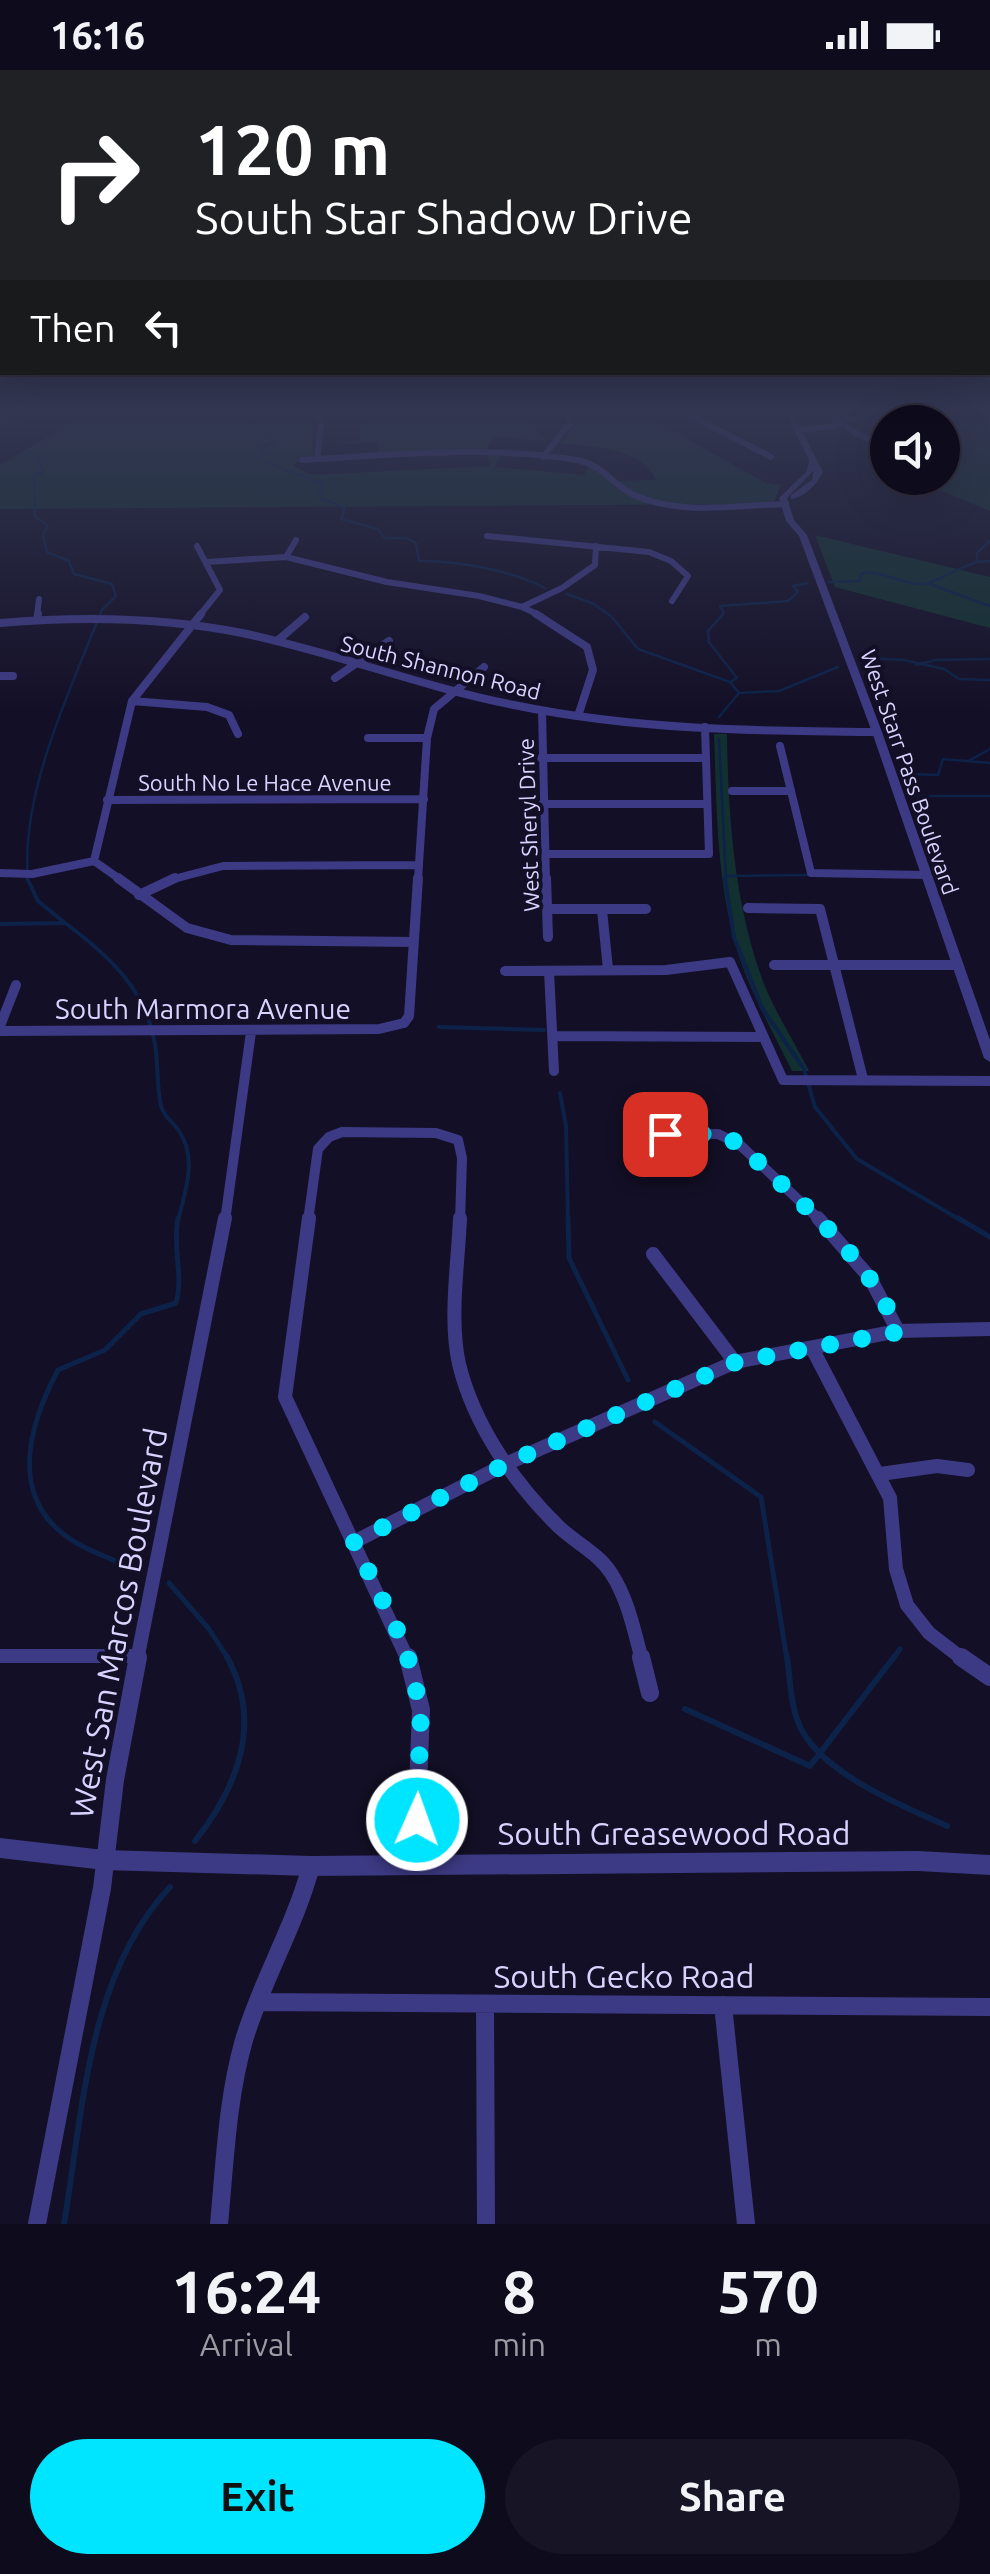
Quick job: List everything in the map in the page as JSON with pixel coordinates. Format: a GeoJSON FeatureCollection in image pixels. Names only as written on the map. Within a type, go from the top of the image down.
{"type":"FeatureCollection","features":[{"type":"Feature","properties":{"kind":"street","name":"West Starr Pass Boulevard"},"geometry":{"type":"LineString","coordinates":[[788,511],[803,536],[877,732],[990,1058]]}},
{"type":"Feature","properties":{"kind":"street"},"geometry":{"type":"LineString","coordinates":[[486,536],[526,546],[596,546],[653,552],[677,562],[688,576],[672,601]]}},
{"type":"Feature","properties":{"kind":"street"},"geometry":{"type":"LineString","coordinates":[[286,557],[296,540]]}},
{"type":"Feature","properties":{"kind":"street"},"geometry":{"type":"LineString","coordinates":[[94,861],[132,701],[220,590],[196,546]]}},
{"type":"Feature","properties":{"kind":"street"},"geometry":{"type":"LineString","coordinates":[[522,607],[586,574],[596,565],[596,546]]}},
{"type":"Feature","properties":{"kind":"street"},"geometry":{"type":"LineString","coordinates":[[206,562],[286,557],[356,571],[387,582],[522,607],[558,625],[586,647],[593,670],[578,716]]}},
{"type":"Feature","properties":{"kind":"street"},"geometry":{"type":"LineString","coordinates":[[37,619],[39,599]]}},
{"type":"Feature","properties":{"kind":"street"},"geometry":{"type":"LineString","coordinates":[[277,641],[304,618]]}},
{"type":"Feature","properties":{"kind":"street","name":"South Shannon Road"},"geometry":{"type":"LineString","coordinates":[[0,623],[37,619],[192,624],[277,641],[354,665],[542,711],[705,727],[877,732]]}},
{"type":"Feature","properties":{"kind":"street"},"geometry":{"type":"LineString","coordinates":[[335,678],[389,642]]}},
{"type":"Feature","properties":{"kind":"street"},"geometry":{"type":"LineString","coordinates":[[0,873],[32,874],[94,861],[187,928],[231,940],[413,942],[427,738],[434,710],[484,667]]}},
{"type":"Feature","properties":{"kind":"street"},"geometry":{"type":"LineString","coordinates":[[0,676],[13,676]]}},
{"type":"Feature","properties":{"kind":"street"},"geometry":{"type":"LineString","coordinates":[[136,677],[149,679]]}},
{"type":"Feature","properties":{"kind":"street"},"geometry":{"type":"LineString","coordinates":[[132,701],[207,706],[229,715],[238,734]]}},
{"type":"Feature","properties":{"kind":"street","name":"West Sheryl Drive"},"geometry":{"type":"LineString","coordinates":[[542,711],[548,937]]}},
{"type":"Feature","properties":{"kind":"street"},"geometry":{"type":"LineString","coordinates":[[546,854],[708,854],[705,727]]}},
{"type":"Feature","properties":{"kind":"street"},"geometry":{"type":"LineString","coordinates":[[368,738],[427,738]]}},
{"type":"Feature","properties":{"kind":"street"},"geometry":{"type":"LineString","coordinates":[[780,746],[811,873],[926,875]]}},
{"type":"Feature","properties":{"kind":"street"},"geometry":{"type":"LineString","coordinates":[[541,758],[705,758]]}},
{"type":"Feature","properties":{"kind":"street"},"geometry":{"type":"LineString","coordinates":[[732,790],[791,791]]}},
{"type":"Feature","properties":{"kind":"street","name":"South No Le Hace Avenue"},"geometry":{"type":"LineString","coordinates":[[107,800],[424,799]]}},
{"type":"Feature","properties":{"kind":"street"},"geometry":{"type":"LineString","coordinates":[[542,804],[705,804]]}},
{"type":"Feature","properties":{"kind":"street"},"geometry":{"type":"LineString","coordinates":[[139,895],[176,878],[223,866],[418,864]]}},
{"type":"Feature","properties":{"kind":"street"},"geometry":{"type":"LineString","coordinates":[[748,908],[820,909],[863,1078]]}},
{"type":"Feature","properties":{"kind":"street"},"geometry":{"type":"LineString","coordinates":[[549,909],[646,910]]}},
{"type":"Feature","properties":{"kind":"street"},"geometry":{"type":"LineString","coordinates":[[602,910],[608,969]]}},
{"type":"Feature","properties":{"kind":"street","name":"South Marmora Avenue"},"geometry":{"type":"LineString","coordinates":[[0,1028],[251,1032],[409,1026],[413,942]]}},
{"type":"Feature","properties":{"kind":"street"},"geometry":{"type":"LineString","coordinates":[[505,970],[666,970],[730,962],[782,1080],[990,1081]]}},
{"type":"Feature","properties":{"kind":"street"},"geometry":{"type":"LineString","coordinates":[[774,965],[956,965]]}},
{"type":"Feature","properties":{"kind":"street"},"geometry":{"type":"LineString","coordinates":[[549,971],[554,1071]]}},
{"type":"Feature","properties":{"kind":"street"},"geometry":{"type":"LineString","coordinates":[[0,1028],[16,985]]}},
{"type":"Feature","properties":{"kind":"street","name":"West San Marcos Boulevard"},"geometry":{"type":"LineString","coordinates":[[38,2224],[138,1656],[219,1254],[251,1032]]}},
{"type":"Feature","properties":{"kind":"street"},"geometry":{"type":"LineString","coordinates":[[552,1036],[764,1038]]}},
{"type":"Feature","properties":{"kind":"street"},"geometry":{"type":"LineString","coordinates":[[415,1865],[421,1710],[405,1646],[285,1397],[318,1149],[324,1134],[436,1132],[462,1137],[455,1340],[458,1368],[470,1401],[508,1463],[559,1528],[610,1570],[650,1694]]}},
{"type":"Feature","properties":{"kind":"street"},"geometry":{"type":"LineString","coordinates":[[665,1134],[730,1134],[868,1273],[888,1303],[898,1332]]}},
{"type":"Feature","properties":{"kind":"street"},"geometry":{"type":"LineString","coordinates":[[652,1254],[736,1362]]}},
{"type":"Feature","properties":{"kind":"street"},"geometry":{"type":"LineString","coordinates":[[354,1542],[508,1463],[736,1362],[898,1332],[990,1329]]}},
{"type":"Feature","properties":{"kind":"street"},"geometry":{"type":"LineString","coordinates":[[813,1350],[880,1474],[896,1521],[896,1571],[904,1602],[926,1632],[990,1677]]}},
{"type":"Feature","properties":{"kind":"street"},"geometry":{"type":"LineString","coordinates":[[880,1474],[937,1466],[968,1470]]}},
{"type":"Feature","properties":{"kind":"street"},"geometry":{"type":"LineString","coordinates":[[0,1656],[138,1656]]}},
{"type":"Feature","properties":{"kind":"street","name":"South Greasewood Road"},"geometry":{"type":"LineString","coordinates":[[0,1848],[104,1860],[310,1866],[918,1861],[990,1865]]}},
{"type":"Feature","properties":{"kind":"street"},"geometry":{"type":"LineString","coordinates":[[219,2224],[232,2098],[244,2038],[295,1918],[310,1866]]}},
{"type":"Feature","properties":{"kind":"street","name":"South Gecko Road"},"geometry":{"type":"LineString","coordinates":[[259,2002],[990,2006]]}},
{"type":"Feature","properties":{"kind":"street"},"geometry":{"type":"LineString","coordinates":[[723,2005],[746,2224]]}},
{"type":"Feature","properties":{"kind":"street"},"geometry":{"type":"LineString","coordinates":[[486,2006],[486,2224]]}},
{"type":"Feature","properties":{"kind":"green space"},"geometry":{"type":"Polygon","coordinates":[[[815,535],[990,577],[990,628],[835,587],[815,535]]]}},
{"type":"Feature","properties":{"kind":"green space"},"geometry":{"type":"Polygon","coordinates":[[[714,734],[727,734],[734,855],[751,944],[770,998],[809,1071],[792,1071],[753,992],[733,937],[719,851],[714,734]]]}},
{"type":"Feature","properties":{"kind":"waterway"},"geometry":{"type":"LineString","coordinates":[[28,880],[28,847],[39,778],[62,708],[102,610],[116,596],[112,584],[74,574],[69,561],[47,552],[43,535],[48,525],[35,517],[35,511]]}},
{"type":"Feature","properties":{"kind":"waterway"},"geometry":{"type":"LineString","coordinates":[[344,511],[341,519],[378,529],[385,538],[406,538],[416,543],[419,561],[483,568],[545,588]]}},
{"type":"Feature","properties":{"kind":"waterway"},"geometry":{"type":"LineString","coordinates":[[977,562],[977,553],[990,541]]}},
{"type":"Feature","properties":{"kind":"waterway"},"geometry":{"type":"LineString","coordinates":[[977,562],[990,561]]}},
{"type":"Feature","properties":{"kind":"waterway"},"geometry":{"type":"LineString","coordinates":[[829,582],[859,581],[861,574],[868,573],[925,584],[977,562]]}},
{"type":"Feature","properties":{"kind":"waterway"},"geometry":{"type":"LineString","coordinates":[[732,681],[737,678],[709,642],[708,631],[724,613],[720,606],[788,601],[798,592],[793,586],[807,583]]}},
{"type":"Feature","properties":{"kind":"waterway"},"geometry":{"type":"LineString","coordinates":[[930,584],[990,606]]}},
{"type":"Feature","properties":{"kind":"waterway"},"geometry":{"type":"LineString","coordinates":[[567,594],[594,604],[612,617],[638,649],[730,682],[739,693]]}},
{"type":"Feature","properties":{"kind":"waterway"},"geometry":{"type":"LineString","coordinates":[[865,658],[921,664]]}},
{"type":"Feature","properties":{"kind":"waterway"},"geometry":{"type":"LineString","coordinates":[[921,664],[990,659]]}},
{"type":"Feature","properties":{"kind":"waterway"},"geometry":{"type":"LineString","coordinates":[[916,665],[921,664]]}},
{"type":"Feature","properties":{"kind":"waterway"},"geometry":{"type":"LineString","coordinates":[[921,664],[944,669],[959,679],[990,680]]}},
{"type":"Feature","properties":{"kind":"waterway"},"geometry":{"type":"LineString","coordinates":[[739,693],[779,691],[838,667]]}},
{"type":"Feature","properties":{"kind":"waterway"},"geometry":{"type":"LineString","coordinates":[[719,717],[739,693]]}},
{"type":"Feature","properties":{"kind":"waterway"},"geometry":{"type":"LineString","coordinates":[[719,739],[726,876]]}},
{"type":"Feature","properties":{"kind":"waterway"},"geometry":{"type":"LineString","coordinates":[[968,761],[990,749]]}},
{"type":"Feature","properties":{"kind":"waterway"},"geometry":{"type":"LineString","coordinates":[[909,774],[938,775],[943,759],[990,763]]}},
{"type":"Feature","properties":{"kind":"waterway"},"geometry":{"type":"LineString","coordinates":[[916,796],[990,796]]}},
{"type":"Feature","properties":{"kind":"waterway"},"geometry":{"type":"LineString","coordinates":[[726,876],[809,875]]}},
{"type":"Feature","properties":{"kind":"waterway"},"geometry":{"type":"LineString","coordinates":[[726,876],[726,880]]}},
{"type":"Feature","properties":{"kind":"waterway"},"geometry":{"type":"LineString","coordinates":[[27,878],[38,901],[65,923]]}},
{"type":"Feature","properties":{"kind":"waterway"},"geometry":{"type":"LineString","coordinates":[[725,878],[734,937],[762,1008],[804,1069],[815,1107],[857,1159],[962,1221]]}},
{"type":"Feature","properties":{"kind":"waterway"},"geometry":{"type":"LineString","coordinates":[[0,924],[65,923]]}},
{"type":"Feature","properties":{"kind":"waterway"},"geometry":{"type":"LineString","coordinates":[[65,923],[112,963],[145,1011],[156,1052],[161,1106],[179,1131],[188,1153],[188,1175],[178,1221]]}},
{"type":"Feature","properties":{"kind":"waterway"},"geometry":{"type":"LineString","coordinates":[[439,1027],[544,1030]]}},
{"type":"Feature","properties":{"kind":"waterway"},"geometry":{"type":"LineString","coordinates":[[560,1093],[566,1126],[568,1221]]}},
{"type":"Feature","properties":{"kind":"waterway"},"geometry":{"type":"LineString","coordinates":[[139,1571],[80,1545],[46,1516],[35,1497],[30,1454],[40,1411],[58,1370],[105,1350],[141,1314],[176,1303],[178,1218]]}},
{"type":"Feature","properties":{"kind":"waterway"},"geometry":{"type":"LineString","coordinates":[[568,1218],[569,1258],[628,1380]]}},
{"type":"Feature","properties":{"kind":"waterway"},"geometry":{"type":"LineString","coordinates":[[958,1218],[990,1237]]}},
{"type":"Feature","properties":{"kind":"waterway"},"geometry":{"type":"LineString","coordinates":[[655,1422],[761,1497],[787,1660]]}},
{"type":"Feature","properties":{"kind":"waterway"},"geometry":{"type":"LineString","coordinates":[[169,1583],[209,1629],[229,1660]]}},
{"type":"Feature","properties":{"kind":"waterway"},"geometry":{"type":"LineString","coordinates":[[892,1660],[900,1649]]}},
{"type":"Feature","properties":{"kind":"waterway"},"geometry":{"type":"LineString","coordinates":[[195,1841],[223,1799],[241,1753],[243,1706],[238,1681],[227,1657]]}},
{"type":"Feature","properties":{"kind":"waterway"},"geometry":{"type":"LineString","coordinates":[[787,1657],[797,1719],[820,1753]]}},
{"type":"Feature","properties":{"kind":"waterway"},"geometry":{"type":"LineString","coordinates":[[820,1753],[894,1657]]}},
{"type":"Feature","properties":{"kind":"waterway"},"geometry":{"type":"LineString","coordinates":[[685,1709],[810,1766],[820,1753]]}},
{"type":"Feature","properties":{"kind":"waterway"},"geometry":{"type":"LineString","coordinates":[[820,1753],[861,1784],[947,1826]]}},
{"type":"Feature","properties":{"kind":"waterway"},"geometry":{"type":"LineString","coordinates":[[64,2224],[84,2091],[105,2002],[143,1922],[170,1887]]}},
{"type":"Feature","properties":{"kind":"route"},"geometry":{"type":"LineString","coordinates":[[417,1820],[421,1710],[405,1646],[354,1542],[508,1463],[736,1362],[898,1332],[888,1303],[868,1273],[740,1144],[718,1134],[665,1134]]}}]}
